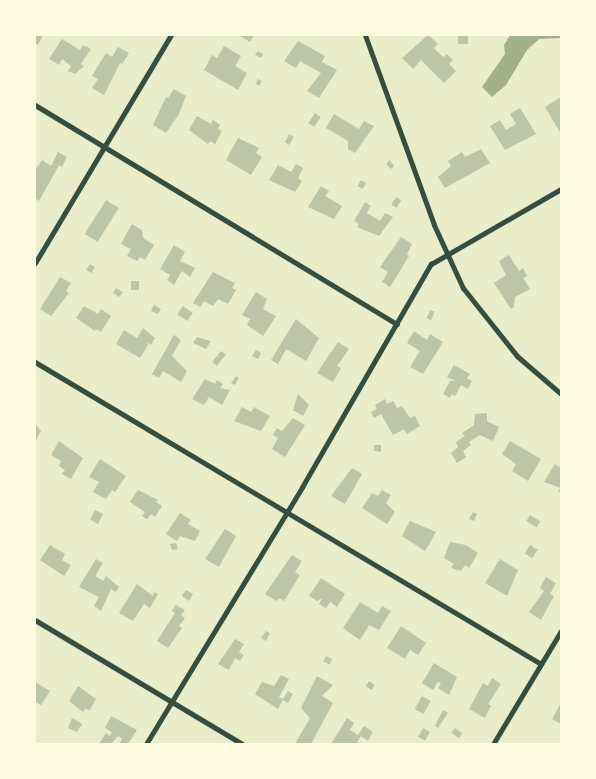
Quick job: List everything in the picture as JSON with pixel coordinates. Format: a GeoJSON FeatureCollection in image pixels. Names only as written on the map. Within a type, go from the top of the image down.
{"type":"FeatureCollection","features":[{"type":"Feature","properties":{"kind":"street"},"geometry":{"type":"LineString","coordinates":[[35,262],[171,35]]}},
{"type":"Feature","properties":{"kind":"street"},"geometry":{"type":"LineString","coordinates":[[365,35],[446,253],[463,288],[517,356],[561,394]]}},
{"type":"Feature","properties":{"kind":"street"},"geometry":{"type":"LineString","coordinates":[[35,106],[397,324]]}},
{"type":"Feature","properties":{"kind":"street"},"geometry":{"type":"LineString","coordinates":[[146,744],[286,513],[397,324],[425,272],[446,253],[561,189]]}},
{"type":"Feature","properties":{"kind":"street"},"geometry":{"type":"LineString","coordinates":[[35,362],[541,664]]}},
{"type":"Feature","properties":{"kind":"street"},"geometry":{"type":"LineString","coordinates":[[35,620],[242,744]]}},
{"type":"Feature","properties":{"kind":"street"},"geometry":{"type":"LineString","coordinates":[[493,744],[561,631]]}},
{"type":"Feature","properties":{"kind":"shaded area"},"geometry":{"type":"Polygon","coordinates":[[[510,35],[561,35],[561,38],[539,39],[527,50],[506,85],[492,97],[482,87],[505,54],[504,45],[510,35]]]}},
{"type":"Feature","properties":{"kind":"building"},"geometry":{"type":"Polygon","coordinates":[[[35,35],[43,35],[38,45],[35,43],[35,35]]]}},
{"type":"Feature","properties":{"kind":"building"},"geometry":{"type":"Polygon","coordinates":[[[238,35],[254,35],[250,42],[238,35]]]}},
{"type":"Feature","properties":{"kind":"building"},"geometry":{"type":"Polygon","coordinates":[[[428,35],[438,44],[434,48],[443,57],[447,54],[453,60],[449,64],[456,71],[444,83],[421,60],[413,69],[402,58],[428,35]]]}},
{"type":"Feature","properties":{"kind":"building"},"geometry":{"type":"Polygon","coordinates":[[[458,35],[468,35],[468,44],[458,44],[458,35]]]}},
{"type":"Feature","properties":{"kind":"building"},"geometry":{"type":"Polygon","coordinates":[[[62,39],[80,50],[83,45],[91,49],[81,64],[84,66],[75,74],[68,71],[71,66],[62,59],[59,65],[49,59],[62,39]]]}},
{"type":"Feature","properties":{"kind":"building"},"geometry":{"type":"Polygon","coordinates":[[[298,41],[325,56],[322,62],[337,70],[319,98],[307,91],[321,73],[300,61],[296,68],[284,61],[298,41]]]}},
{"type":"Feature","properties":{"kind":"building"},"geometry":{"type":"Polygon","coordinates":[[[224,46],[241,56],[235,66],[247,73],[238,90],[204,70],[212,55],[217,58],[224,46]]]}},
{"type":"Feature","properties":{"kind":"building"},"geometry":{"type":"Polygon","coordinates":[[[118,47],[129,53],[122,64],[120,63],[104,95],[92,88],[98,79],[92,76],[106,53],[112,57],[118,47]]]}},
{"type":"Feature","properties":{"kind":"building"},"geometry":{"type":"Polygon","coordinates":[[[258,51],[263,54],[261,58],[255,55],[258,51]]]}},
{"type":"Feature","properties":{"kind":"building"},"geometry":{"type":"Polygon","coordinates":[[[258,79],[262,81],[259,86],[256,84],[258,79]]]}},
{"type":"Feature","properties":{"kind":"building"},"geometry":{"type":"Polygon","coordinates":[[[174,89],[186,96],[179,114],[166,133],[153,125],[166,97],[168,98],[174,89]]]}},
{"type":"Feature","properties":{"kind":"building"},"geometry":{"type":"Polygon","coordinates":[[[561,97],[561,131],[560,132],[545,107],[561,97]]]}},
{"type":"Feature","properties":{"kind":"building"},"geometry":{"type":"Polygon","coordinates":[[[520,108],[536,134],[505,150],[490,126],[500,120],[506,130],[516,124],[510,114],[520,108]]]}},
{"type":"Feature","properties":{"kind":"building"},"geometry":{"type":"Polygon","coordinates":[[[315,113],[321,117],[314,127],[308,123],[315,113]]]}},
{"type":"Feature","properties":{"kind":"building"},"geometry":{"type":"Polygon","coordinates":[[[334,114],[359,129],[364,121],[374,126],[355,153],[348,149],[348,141],[326,128],[334,114]]]}},
{"type":"Feature","properties":{"kind":"building"},"geometry":{"type":"Polygon","coordinates":[[[197,116],[211,124],[213,120],[220,125],[218,129],[222,131],[215,144],[210,141],[208,144],[189,130],[197,116]]]}},
{"type":"Feature","properties":{"kind":"building"},"geometry":{"type":"Polygon","coordinates":[[[289,134],[294,137],[289,145],[285,142],[289,134]]]}},
{"type":"Feature","properties":{"kind":"building"},"geometry":{"type":"Polygon","coordinates":[[[238,138],[259,148],[256,153],[262,157],[251,175],[226,160],[238,138]]]}},
{"type":"Feature","properties":{"kind":"building"},"geometry":{"type":"Polygon","coordinates":[[[481,149],[490,163],[445,188],[438,177],[451,166],[448,161],[462,152],[465,157],[481,149]]]}},
{"type":"Feature","properties":{"kind":"building"},"geometry":{"type":"Polygon","coordinates":[[[58,152],[67,157],[62,167],[59,165],[39,201],[35,198],[36,169],[42,160],[51,166],[58,152]]]}},
{"type":"Feature","properties":{"kind":"building"},"geometry":{"type":"Polygon","coordinates":[[[390,160],[394,166],[391,169],[386,164],[390,160]]]}},
{"type":"Feature","properties":{"kind":"building"},"geometry":{"type":"Polygon","coordinates":[[[296,164],[303,168],[298,178],[302,181],[295,192],[269,180],[278,165],[291,172],[296,164]]]}},
{"type":"Feature","properties":{"kind":"building"},"geometry":{"type":"Polygon","coordinates":[[[361,180],[366,183],[363,189],[357,186],[361,180]]]}},
{"type":"Feature","properties":{"kind":"building"},"geometry":{"type":"Polygon","coordinates":[[[321,186],[329,191],[325,196],[342,206],[334,219],[308,207],[321,186]]]}},
{"type":"Feature","properties":{"kind":"building"},"geometry":{"type":"Polygon","coordinates":[[[396,197],[401,200],[397,208],[391,205],[396,197]]]}},
{"type":"Feature","properties":{"kind":"building"},"geometry":{"type":"Polygon","coordinates":[[[106,200],[119,208],[98,242],[85,234],[106,200]]]}},
{"type":"Feature","properties":{"kind":"building"},"geometry":{"type":"Polygon","coordinates":[[[365,202],[371,206],[367,213],[380,221],[385,213],[393,217],[379,236],[357,227],[359,224],[354,221],[365,202]]]}},
{"type":"Feature","properties":{"kind":"building"},"geometry":{"type":"Polygon","coordinates":[[[132,224],[142,230],[143,238],[154,245],[145,260],[140,257],[137,261],[127,256],[131,249],[121,244],[132,224]]]}},
{"type":"Feature","properties":{"kind":"building"},"geometry":{"type":"Polygon","coordinates":[[[401,237],[412,244],[407,254],[409,256],[390,287],[382,282],[388,272],[380,267],[401,237]]]}},
{"type":"Feature","properties":{"kind":"building"},"geometry":{"type":"Polygon","coordinates":[[[174,245],[185,252],[180,261],[195,268],[190,277],[182,271],[174,285],[167,280],[170,275],[160,269],[174,245]]]}},
{"type":"Feature","properties":{"kind":"building"},"geometry":{"type":"Polygon","coordinates":[[[509,255],[519,271],[523,268],[527,276],[523,278],[530,289],[515,297],[514,307],[511,309],[494,283],[506,275],[499,261],[509,255]]]}},
{"type":"Feature","properties":{"kind":"building"},"geometry":{"type":"Polygon","coordinates":[[[90,264],[95,267],[92,273],[86,270],[90,264]]]}},
{"type":"Feature","properties":{"kind":"building"},"geometry":{"type":"Polygon","coordinates":[[[213,272],[235,283],[232,288],[236,290],[228,304],[218,299],[213,306],[204,301],[200,307],[193,303],[213,272]]]}},
{"type":"Feature","properties":{"kind":"building"},"geometry":{"type":"Polygon","coordinates":[[[60,277],[71,283],[66,291],[69,293],[51,316],[40,309],[60,277]]]}},
{"type":"Feature","properties":{"kind":"building"},"geometry":{"type":"Polygon","coordinates":[[[131,281],[139,281],[139,290],[131,290],[131,281]]]}},
{"type":"Feature","properties":{"kind":"building"},"geometry":{"type":"Polygon","coordinates":[[[116,288],[123,292],[119,297],[113,293],[116,288]]]}},
{"type":"Feature","properties":{"kind":"building"},"geometry":{"type":"Polygon","coordinates":[[[256,292],[267,299],[263,309],[276,316],[263,336],[247,325],[250,319],[242,315],[256,292]]]}},
{"type":"Feature","properties":{"kind":"building"},"geometry":{"type":"Polygon","coordinates":[[[154,305],[161,309],[158,314],[151,311],[154,305]]]}},
{"type":"Feature","properties":{"kind":"building"},"geometry":{"type":"Polygon","coordinates":[[[84,306],[98,314],[101,309],[111,316],[101,332],[96,329],[95,331],[76,318],[84,306]]]}},
{"type":"Feature","properties":{"kind":"building"},"geometry":{"type":"Polygon","coordinates":[[[183,306],[193,313],[187,321],[177,314],[183,306]]]}},
{"type":"Feature","properties":{"kind":"building"},"geometry":{"type":"Polygon","coordinates":[[[430,310],[435,312],[431,320],[427,318],[430,310]]]}},
{"type":"Feature","properties":{"kind":"building"},"geometry":{"type":"Polygon","coordinates":[[[296,319],[319,338],[306,361],[286,349],[278,364],[271,360],[296,319]]]}},
{"type":"Feature","properties":{"kind":"building"},"geometry":{"type":"Polygon","coordinates":[[[143,328],[155,338],[151,345],[146,342],[148,345],[140,358],[116,344],[124,330],[137,338],[143,328]]]}},
{"type":"Feature","properties":{"kind":"building"},"geometry":{"type":"Polygon","coordinates":[[[414,331],[427,340],[430,334],[443,342],[423,374],[410,367],[420,351],[407,343],[414,331]]]}},
{"type":"Feature","properties":{"kind":"building"},"geometry":{"type":"Polygon","coordinates":[[[174,335],[181,340],[172,356],[187,371],[181,382],[163,371],[159,378],[152,374],[174,335]]]}},
{"type":"Feature","properties":{"kind":"building"},"geometry":{"type":"Polygon","coordinates":[[[197,337],[211,341],[206,349],[193,343],[197,337]]]}},
{"type":"Feature","properties":{"kind":"building"},"geometry":{"type":"Polygon","coordinates":[[[338,342],[349,349],[337,366],[341,368],[333,382],[317,373],[338,342]]]}},
{"type":"Feature","properties":{"kind":"building"},"geometry":{"type":"Polygon","coordinates":[[[256,350],[261,353],[258,359],[252,356],[256,350]]]}},
{"type":"Feature","properties":{"kind":"building"},"geometry":{"type":"Polygon","coordinates":[[[221,351],[226,355],[217,366],[212,362],[221,351]]]}},
{"type":"Feature","properties":{"kind":"building"},"geometry":{"type":"Polygon","coordinates":[[[454,365],[470,374],[467,378],[472,381],[468,389],[461,385],[455,396],[452,394],[450,398],[443,394],[450,381],[455,381],[447,377],[454,365]]]}},
{"type":"Feature","properties":{"kind":"building"},"geometry":{"type":"Polygon","coordinates":[[[236,376],[239,378],[235,385],[231,383],[236,376]]]}},
{"type":"Feature","properties":{"kind":"building"},"geometry":{"type":"Polygon","coordinates":[[[205,379],[215,384],[217,380],[223,384],[220,388],[230,390],[222,405],[209,397],[204,405],[192,399],[205,379]]]}},
{"type":"Feature","properties":{"kind":"building"},"geometry":{"type":"Polygon","coordinates":[[[298,394],[309,405],[303,416],[293,410],[298,394]]]}},
{"type":"Feature","properties":{"kind":"building"},"geometry":{"type":"Polygon","coordinates":[[[385,399],[387,404],[393,401],[397,408],[402,406],[410,418],[415,416],[420,426],[407,434],[404,429],[393,435],[381,414],[374,418],[371,412],[377,409],[375,405],[385,399]]]}},
{"type":"Feature","properties":{"kind":"building"},"geometry":{"type":"Polygon","coordinates":[[[242,407],[251,412],[254,407],[270,416],[261,431],[234,421],[242,407]]]}},
{"type":"Feature","properties":{"kind":"building"},"geometry":{"type":"Polygon","coordinates":[[[487,413],[487,421],[499,427],[493,441],[480,435],[469,442],[471,445],[463,451],[466,457],[457,463],[451,453],[458,447],[456,442],[465,436],[462,433],[474,425],[475,414],[487,413]]]}},
{"type":"Feature","properties":{"kind":"building"},"geometry":{"type":"Polygon","coordinates":[[[293,418],[305,425],[285,457],[272,449],[278,438],[273,435],[277,428],[282,431],[293,418]]]}},
{"type":"Feature","properties":{"kind":"building"},"geometry":{"type":"Polygon","coordinates":[[[35,424],[41,431],[35,442],[35,424]]]}},
{"type":"Feature","properties":{"kind":"building"},"geometry":{"type":"Polygon","coordinates":[[[59,441],[83,458],[71,479],[62,474],[65,470],[59,466],[61,461],[51,455],[59,441]]]}},
{"type":"Feature","properties":{"kind":"building"},"geometry":{"type":"Polygon","coordinates":[[[510,441],[541,459],[528,481],[512,471],[516,464],[502,454],[510,441]]]}},
{"type":"Feature","properties":{"kind":"building"},"geometry":{"type":"Polygon","coordinates":[[[374,445],[381,445],[381,452],[374,451],[374,445]]]}},
{"type":"Feature","properties":{"kind":"building"},"geometry":{"type":"Polygon","coordinates":[[[100,459],[126,476],[115,492],[112,490],[106,499],[93,492],[99,482],[89,477],[100,459]]]}},
{"type":"Feature","properties":{"kind":"building"},"geometry":{"type":"Polygon","coordinates":[[[555,464],[561,468],[561,488],[544,482],[555,464]]]}},
{"type":"Feature","properties":{"kind":"building"},"geometry":{"type":"Polygon","coordinates":[[[352,468],[362,474],[345,504],[331,496],[352,468]]]}},
{"type":"Feature","properties":{"kind":"building"},"geometry":{"type":"Polygon","coordinates":[[[138,490],[158,500],[156,502],[162,506],[155,517],[151,514],[147,519],[142,516],[145,512],[130,502],[138,490]]]}},
{"type":"Feature","properties":{"kind":"building"},"geometry":{"type":"Polygon","coordinates":[[[382,490],[391,495],[386,503],[395,512],[387,524],[362,508],[372,493],[378,496],[382,490]]]}},
{"type":"Feature","properties":{"kind":"building"},"geometry":{"type":"Polygon","coordinates":[[[95,510],[103,514],[98,524],[90,520],[95,510]]]}},
{"type":"Feature","properties":{"kind":"building"},"geometry":{"type":"Polygon","coordinates":[[[473,512],[477,514],[474,521],[469,519],[473,512]]]}},
{"type":"Feature","properties":{"kind":"building"},"geometry":{"type":"Polygon","coordinates":[[[180,513],[191,520],[188,524],[200,531],[195,541],[180,536],[177,541],[166,534],[180,513]]]}},
{"type":"Feature","properties":{"kind":"building"},"geometry":{"type":"Polygon","coordinates":[[[530,515],[540,521],[537,527],[526,521],[530,515]]]}},
{"type":"Feature","properties":{"kind":"building"},"geometry":{"type":"Polygon","coordinates":[[[410,521],[436,532],[425,551],[402,536],[410,521]]]}},
{"type":"Feature","properties":{"kind":"building"},"geometry":{"type":"Polygon","coordinates":[[[225,529],[236,536],[219,567],[205,559],[225,529]]]}},
{"type":"Feature","properties":{"kind":"building"},"geometry":{"type":"Polygon","coordinates":[[[450,542],[466,545],[478,553],[469,568],[465,565],[461,571],[454,569],[451,567],[454,564],[444,558],[450,542]]]}},
{"type":"Feature","properties":{"kind":"building"},"geometry":{"type":"Polygon","coordinates":[[[176,543],[178,549],[172,550],[170,544],[176,543]]]}},
{"type":"Feature","properties":{"kind":"building"},"geometry":{"type":"Polygon","coordinates":[[[50,545],[65,554],[62,560],[71,565],[64,576],[40,560],[50,545]]]}},
{"type":"Feature","properties":{"kind":"building"},"geometry":{"type":"Polygon","coordinates":[[[530,545],[538,550],[532,558],[525,553],[530,545]]]}},
{"type":"Feature","properties":{"kind":"building"},"geometry":{"type":"Polygon","coordinates":[[[292,555],[302,561],[295,572],[300,575],[284,601],[279,598],[277,601],[265,594],[292,555]]]}},
{"type":"Feature","properties":{"kind":"building"},"geometry":{"type":"Polygon","coordinates":[[[96,559],[103,563],[95,576],[103,581],[106,576],[119,587],[116,592],[111,589],[101,611],[94,606],[99,597],[79,587],[96,559]]]}},
{"type":"Feature","properties":{"kind":"building"},"geometry":{"type":"Polygon","coordinates":[[[500,559],[518,570],[507,596],[485,583],[500,559]]]}},
{"type":"Feature","properties":{"kind":"building"},"geometry":{"type":"Polygon","coordinates":[[[546,577],[556,583],[550,594],[554,596],[541,620],[529,612],[544,591],[540,588],[546,577]]]}},
{"type":"Feature","properties":{"kind":"building"},"geometry":{"type":"Polygon","coordinates":[[[321,578],[345,594],[337,607],[330,602],[326,608],[319,604],[322,598],[317,601],[309,596],[321,578]]]}},
{"type":"Feature","properties":{"kind":"building"},"geometry":{"type":"Polygon","coordinates":[[[137,584],[153,596],[154,592],[158,594],[150,608],[144,604],[133,621],[119,613],[137,584]]]}},
{"type":"Feature","properties":{"kind":"building"},"geometry":{"type":"Polygon","coordinates":[[[186,590],[193,594],[189,601],[182,596],[186,590]]]}},
{"type":"Feature","properties":{"kind":"building"},"geometry":{"type":"Polygon","coordinates":[[[360,602],[378,613],[382,606],[391,611],[379,630],[369,625],[360,640],[343,628],[360,602]]]}},
{"type":"Feature","properties":{"kind":"building"},"geometry":{"type":"Polygon","coordinates":[[[176,605],[185,610],[181,615],[185,618],[179,626],[182,628],[168,648],[157,641],[175,613],[172,611],[176,605]]]}},
{"type":"Feature","properties":{"kind":"building"},"geometry":{"type":"Polygon","coordinates":[[[401,626],[426,643],[418,655],[410,650],[405,659],[387,648],[401,626]]]}},
{"type":"Feature","properties":{"kind":"building"},"geometry":{"type":"Polygon","coordinates":[[[266,631],[270,633],[266,641],[261,638],[266,631]]]}},
{"type":"Feature","properties":{"kind":"building"},"geometry":{"type":"Polygon","coordinates":[[[235,639],[244,644],[239,652],[244,655],[240,661],[235,658],[229,670],[218,664],[235,639]]]}},
{"type":"Feature","properties":{"kind":"building"},"geometry":{"type":"Polygon","coordinates":[[[326,656],[332,659],[330,665],[323,661],[326,656]]]}},
{"type":"Feature","properties":{"kind":"building"},"geometry":{"type":"Polygon","coordinates":[[[434,663],[457,677],[449,695],[438,688],[441,683],[438,682],[433,690],[422,683],[434,663]]]}},
{"type":"Feature","properties":{"kind":"building"},"geometry":{"type":"Polygon","coordinates":[[[281,675],[289,679],[279,697],[283,699],[288,691],[293,694],[288,703],[283,700],[278,709],[255,694],[262,682],[274,686],[281,675]]]}},
{"type":"Feature","properties":{"kind":"building"},"geometry":{"type":"Polygon","coordinates":[[[317,676],[333,685],[322,696],[333,703],[311,744],[300,744],[296,742],[310,718],[301,708],[317,676]]]}},
{"type":"Feature","properties":{"kind":"building"},"geometry":{"type":"Polygon","coordinates":[[[492,678],[501,684],[488,704],[491,706],[485,718],[469,709],[483,683],[488,686],[492,678]]]}},
{"type":"Feature","properties":{"kind":"building"},"geometry":{"type":"Polygon","coordinates":[[[369,681],[375,685],[371,690],[366,686],[369,681]]]}},
{"type":"Feature","properties":{"kind":"building"},"geometry":{"type":"Polygon","coordinates":[[[35,682],[50,691],[41,705],[35,702],[35,682]]]}},
{"type":"Feature","properties":{"kind":"building"},"geometry":{"type":"Polygon","coordinates":[[[78,686],[96,699],[90,710],[85,709],[83,712],[69,701],[78,686]]]}},
{"type":"Feature","properties":{"kind":"building"},"geometry":{"type":"Polygon","coordinates":[[[422,696],[431,701],[423,714],[415,709],[422,696]]]}},
{"type":"Feature","properties":{"kind":"building"},"geometry":{"type":"Polygon","coordinates":[[[561,703],[561,724],[552,719],[561,703]]]}},
{"type":"Feature","properties":{"kind":"building"},"geometry":{"type":"Polygon","coordinates":[[[443,710],[448,713],[438,728],[435,726],[443,710]]]}},
{"type":"Feature","properties":{"kind":"building"},"geometry":{"type":"Polygon","coordinates":[[[111,716],[137,730],[128,744],[119,744],[122,739],[118,736],[111,744],[99,744],[106,733],[110,736],[112,732],[105,728],[111,716]]]}},
{"type":"Feature","properties":{"kind":"building"},"geometry":{"type":"Polygon","coordinates":[[[72,718],[82,724],[77,732],[68,728],[72,718]]]}},
{"type":"Feature","properties":{"kind":"building"},"geometry":{"type":"Polygon","coordinates":[[[347,718],[354,723],[350,730],[358,735],[364,726],[373,732],[368,741],[361,736],[357,742],[361,744],[331,744],[347,718]]]}},
{"type":"Feature","properties":{"kind":"building"},"geometry":{"type":"Polygon","coordinates":[[[423,728],[430,732],[425,741],[418,737],[423,728]]]}},
{"type":"Feature","properties":{"kind":"building"},"geometry":{"type":"Polygon","coordinates":[[[455,728],[462,733],[459,738],[451,733],[455,728]]]}}]}
